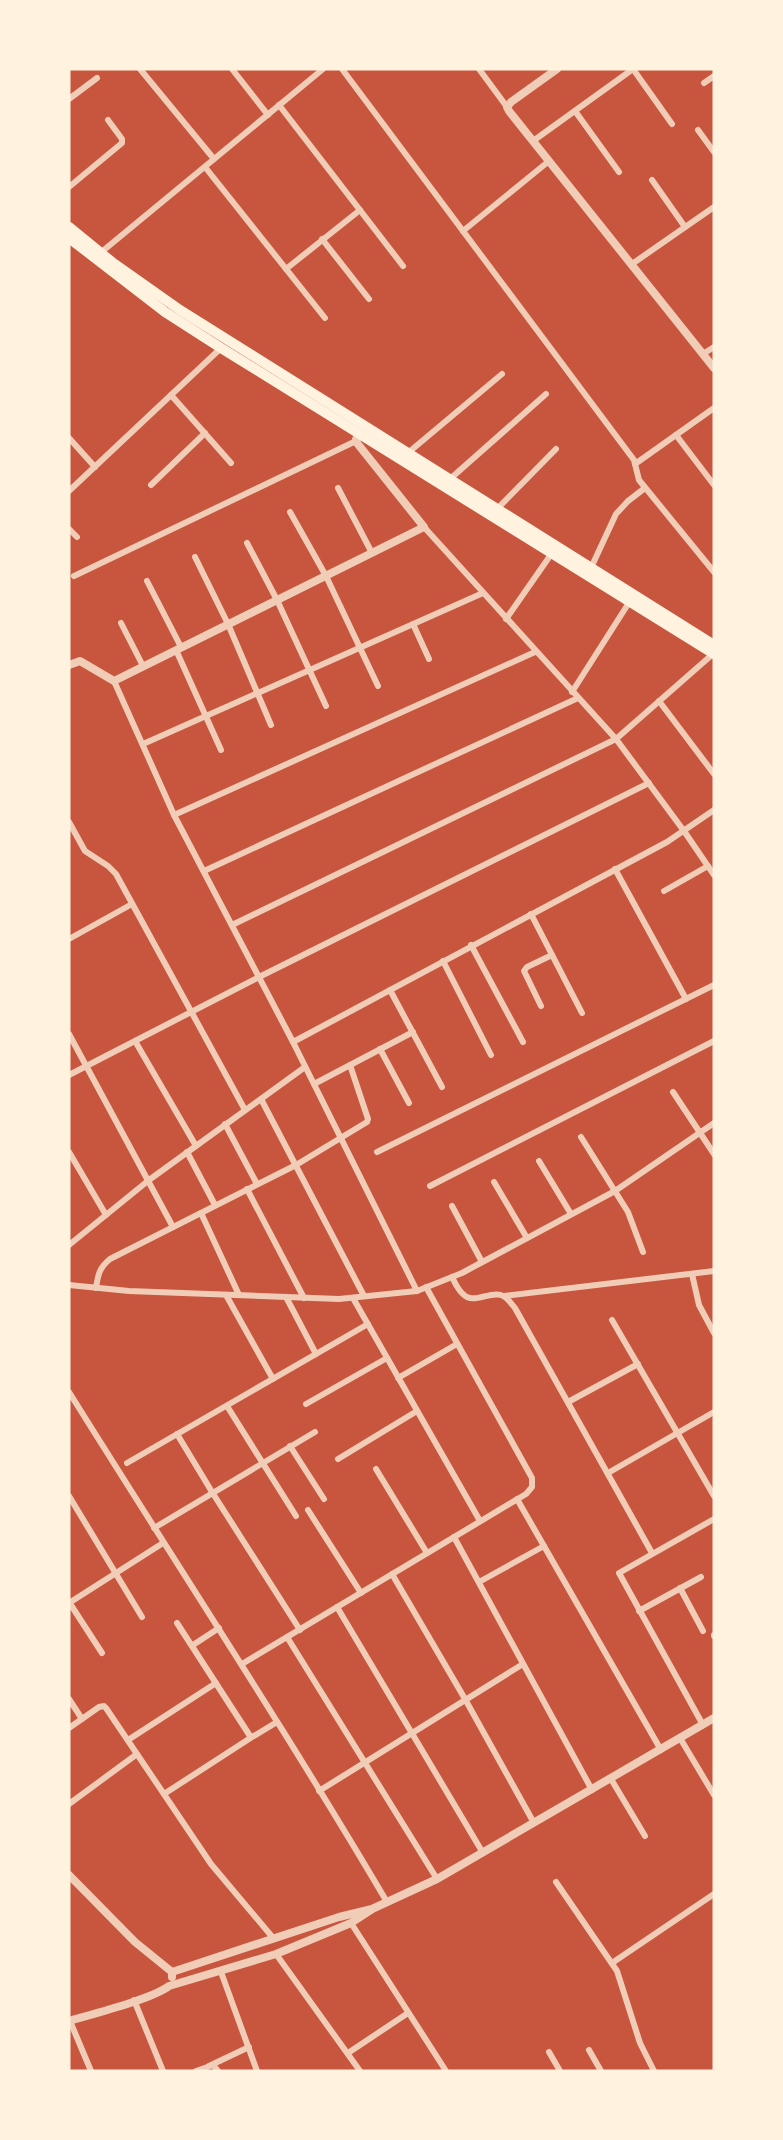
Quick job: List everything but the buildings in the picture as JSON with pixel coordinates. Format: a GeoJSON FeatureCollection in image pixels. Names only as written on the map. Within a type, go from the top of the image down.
{"type":"FeatureCollection","features":[{"type":"Feature","properties":{"kind":"highway"},"geometry":{"type":"LineString","coordinates":[[69,227],[98,256],[165,312],[359,438],[552,553],[589,571],[714,645]]}},
{"type":"Feature","properties":{"kind":"highway"},"geometry":{"type":"LineString","coordinates":[[69,238],[180,310],[409,452],[589,571],[630,601],[714,653]]}},
{"type":"Feature","properties":{"kind":"street"},"geometry":{"type":"LineString","coordinates":[[140,69],[214,159]]}},
{"type":"Feature","properties":{"kind":"street"},"geometry":{"type":"LineString","coordinates":[[232,69],[268,115]]}},
{"type":"Feature","properties":{"kind":"street"},"geometry":{"type":"LineString","coordinates":[[310,69],[315,75]]}},
{"type":"Feature","properties":{"kind":"street"},"geometry":{"type":"LineString","coordinates":[[98,256],[323,69]]}},
{"type":"Feature","properties":{"kind":"street"},"geometry":{"type":"LineString","coordinates":[[342,69],[635,464],[637,477],[645,488],[714,572]]}},
{"type":"Feature","properties":{"kind":"street"},"geometry":{"type":"LineString","coordinates":[[479,69],[533,141],[714,368]]}},
{"type":"Feature","properties":{"kind":"street"},"geometry":{"type":"LineString","coordinates":[[533,141],[633,69],[672,124]]}},
{"type":"Feature","properties":{"kind":"street"},"geometry":{"type":"LineString","coordinates":[[507,107],[553,70]]}},
{"type":"Feature","properties":{"kind":"street"},"geometry":{"type":"LineString","coordinates":[[704,83],[714,76]]}},
{"type":"Feature","properties":{"kind":"street"},"geometry":{"type":"LineString","coordinates":[[69,99],[97,78]]}},
{"type":"Feature","properties":{"kind":"street"},"geometry":{"type":"LineString","coordinates":[[279,105],[403,266]]}},
{"type":"Feature","properties":{"kind":"street"},"geometry":{"type":"LineString","coordinates":[[575,111],[619,172]]}},
{"type":"Feature","properties":{"kind":"street"},"geometry":{"type":"LineString","coordinates":[[69,187],[122,143],[108,120]]}},
{"type":"Feature","properties":{"kind":"street"},"geometry":{"type":"LineString","coordinates":[[698,130],[714,152]]}},
{"type":"Feature","properties":{"kind":"street"},"geometry":{"type":"LineString","coordinates":[[464,231],[549,161]]}},
{"type":"Feature","properties":{"kind":"street"},"geometry":{"type":"LineString","coordinates":[[205,167],[325,318]]}},
{"type":"Feature","properties":{"kind":"street"},"geometry":{"type":"LineString","coordinates":[[652,180],[685,227]]}},
{"type":"Feature","properties":{"kind":"street"},"geometry":{"type":"LineString","coordinates":[[633,264],[713,208]]}},
{"type":"Feature","properties":{"kind":"street"},"geometry":{"type":"LineString","coordinates":[[286,269],[360,210]]}},
{"type":"Feature","properties":{"kind":"street"},"geometry":{"type":"LineString","coordinates":[[322,239],[369,299]]}},
{"type":"Feature","properties":{"kind":"street"},"geometry":{"type":"LineString","coordinates":[[703,354],[714,347]]}},
{"type":"Feature","properties":{"kind":"street"},"geometry":{"type":"LineString","coordinates":[[69,491],[221,348]]}},
{"type":"Feature","properties":{"kind":"street"},"geometry":{"type":"LineString","coordinates":[[409,452],[502,374]]}},
{"type":"Feature","properties":{"kind":"street"},"geometry":{"type":"LineString","coordinates":[[450,479],[546,394]]}},
{"type":"Feature","properties":{"kind":"street"},"geometry":{"type":"LineString","coordinates":[[171,395],[231,463]]}},
{"type":"Feature","properties":{"kind":"street"},"geometry":{"type":"LineString","coordinates":[[635,464],[714,408]]}},
{"type":"Feature","properties":{"kind":"street"},"geometry":{"type":"LineString","coordinates":[[151,485],[205,433]]}},
{"type":"Feature","properties":{"kind":"street"},"geometry":{"type":"LineString","coordinates":[[676,435],[714,485]]}},
{"type":"Feature","properties":{"kind":"street"},"geometry":{"type":"LineString","coordinates":[[69,438],[95,467]]}},
{"type":"Feature","properties":{"kind":"street"},"geometry":{"type":"LineString","coordinates":[[74,576],[359,438],[424,527],[616,739],[714,875]]}},
{"type":"Feature","properties":{"kind":"street"},"geometry":{"type":"LineString","coordinates":[[497,509],[556,449]]}},
{"type":"Feature","properties":{"kind":"street"},"geometry":{"type":"LineString","coordinates":[[338,488],[372,553]]}},
{"type":"Feature","properties":{"kind":"street"},"geometry":{"type":"LineString","coordinates":[[589,571],[616,514],[621,507],[645,488]]}},
{"type":"Feature","properties":{"kind":"street"},"geometry":{"type":"LineString","coordinates":[[290,512],[327,576],[378,686]]}},
{"type":"Feature","properties":{"kind":"street"},"geometry":{"type":"LineString","coordinates":[[114,681],[424,527]]}},
{"type":"Feature","properties":{"kind":"street"},"geometry":{"type":"LineString","coordinates":[[69,529],[77,537]]}},
{"type":"Feature","properties":{"kind":"street"},"geometry":{"type":"LineString","coordinates":[[247,543],[277,600],[326,706]]}},
{"type":"Feature","properties":{"kind":"street"},"geometry":{"type":"LineString","coordinates":[[506,619],[552,553]]}},
{"type":"Feature","properties":{"kind":"street"},"geometry":{"type":"LineString","coordinates":[[195,557],[228,624],[272,725]]}},
{"type":"Feature","properties":{"kind":"street"},"geometry":{"type":"LineString","coordinates":[[147,581],[179,649],[221,750]]}},
{"type":"Feature","properties":{"kind":"street"},"geometry":{"type":"LineString","coordinates":[[142,744],[483,593]]}},
{"type":"Feature","properties":{"kind":"street"},"geometry":{"type":"LineString","coordinates":[[572,692],[630,601]]}},
{"type":"Feature","properties":{"kind":"street"},"geometry":{"type":"LineString","coordinates":[[121,623],[143,666]]}},
{"type":"Feature","properties":{"kind":"street"},"geometry":{"type":"LineString","coordinates":[[412,624],[429,659]]}},
{"type":"Feature","properties":{"kind":"street"},"geometry":{"type":"LineString","coordinates":[[174,815],[536,652]]}},
{"type":"Feature","properties":{"kind":"street"},"geometry":{"type":"LineString","coordinates":[[232,925],[616,739],[714,653]]}},
{"type":"Feature","properties":{"kind":"street"},"geometry":{"type":"LineString","coordinates":[[69,665],[80,661],[114,681],[174,815],[314,1084],[417,1291]]}},
{"type":"Feature","properties":{"kind":"street"},"geometry":{"type":"LineString","coordinates":[[204,871],[578,698]]}},
{"type":"Feature","properties":{"kind":"street"},"geometry":{"type":"LineString","coordinates":[[659,701],[714,774]]}},
{"type":"Feature","properties":{"kind":"street"},"geometry":{"type":"LineString","coordinates":[[69,1076],[86,1065],[259,977],[649,783]]}},
{"type":"Feature","properties":{"kind":"street"},"geometry":{"type":"LineString","coordinates":[[292,1042],[615,869],[684,831],[714,810]]}},
{"type":"Feature","properties":{"kind":"street"},"geometry":{"type":"LineString","coordinates":[[69,822],[85,851],[112,869],[245,1110]]}},
{"type":"Feature","properties":{"kind":"street"},"geometry":{"type":"LineString","coordinates":[[664,891],[708,866]]}},
{"type":"Feature","properties":{"kind":"street"},"geometry":{"type":"LineString","coordinates":[[615,869],[686,999]]}},
{"type":"Feature","properties":{"kind":"street"},"geometry":{"type":"LineString","coordinates":[[69,939],[132,904]]}},
{"type":"Feature","properties":{"kind":"street"},"geometry":{"type":"LineString","coordinates":[[531,914],[582,1012]]}},
{"type":"Feature","properties":{"kind":"street"},"geometry":{"type":"LineString","coordinates":[[471,945],[523,1042]]}},
{"type":"Feature","properties":{"kind":"street"},"geometry":{"type":"LineString","coordinates":[[541,1006],[524,971],[527,967],[552,955]]}},
{"type":"Feature","properties":{"kind":"street"},"geometry":{"type":"LineString","coordinates":[[443,961],[491,1055]]}},
{"type":"Feature","properties":{"kind":"street"},"geometry":{"type":"LineString","coordinates":[[377,1152],[714,985]]}},
{"type":"Feature","properties":{"kind":"street"},"geometry":{"type":"LineString","coordinates":[[390,990],[442,1087]]}},
{"type":"Feature","properties":{"kind":"street"},"geometry":{"type":"LineString","coordinates":[[314,1084],[413,1032]]}},
{"type":"Feature","properties":{"kind":"street"},"geometry":{"type":"LineString","coordinates":[[69,1034],[173,1227]]}},
{"type":"Feature","properties":{"kind":"street"},"geometry":{"type":"LineString","coordinates":[[135,1041],[196,1146]]}},
{"type":"Feature","properties":{"kind":"street"},"geometry":{"type":"LineString","coordinates":[[430,1185],[714,1041]]}},
{"type":"Feature","properties":{"kind":"street"},"geometry":{"type":"LineString","coordinates":[[380,1049],[409,1103]]}},
{"type":"Feature","properties":{"kind":"street"},"geometry":{"type":"LineString","coordinates":[[96,1288],[102,1265],[110,1259],[296,1165],[367,1122],[368,1119],[350,1065]]}},
{"type":"Feature","properties":{"kind":"street"},"geometry":{"type":"LineString","coordinates":[[69,1245],[148,1180],[305,1067]]}},
{"type":"Feature","properties":{"kind":"street"},"geometry":{"type":"LineString","coordinates":[[673,1092],[714,1154]]}},
{"type":"Feature","properties":{"kind":"street"},"geometry":{"type":"LineString","coordinates":[[261,1099],[364,1296]]}},
{"type":"Feature","properties":{"kind":"street"},"geometry":{"type":"LineString","coordinates":[[69,1286],[129,1291],[339,1299],[417,1291],[482,1262],[615,1191],[714,1123]]}},
{"type":"Feature","properties":{"kind":"street"},"geometry":{"type":"LineString","coordinates":[[225,1124],[257,1184]]}},
{"type":"Feature","properties":{"kind":"street"},"geometry":{"type":"LineString","coordinates":[[581,1137],[628,1212],[644,1252]]}},
{"type":"Feature","properties":{"kind":"street"},"geometry":{"type":"LineString","coordinates":[[69,1152],[106,1215]]}},
{"type":"Feature","properties":{"kind":"street"},"geometry":{"type":"LineString","coordinates":[[187,1152],[216,1205]]}},
{"type":"Feature","properties":{"kind":"street"},"geometry":{"type":"LineString","coordinates":[[539,1161],[571,1214]]}},
{"type":"Feature","properties":{"kind":"street"},"geometry":{"type":"LineString","coordinates":[[494,1182],[527,1238]]}},
{"type":"Feature","properties":{"kind":"street"},"geometry":{"type":"LineString","coordinates":[[248,1189],[304,1298]]}},
{"type":"Feature","properties":{"kind":"street"},"geometry":{"type":"LineString","coordinates":[[452,1206],[482,1262]]}},
{"type":"Feature","properties":{"kind":"street"},"geometry":{"type":"LineString","coordinates":[[201,1213],[239,1295]]}},
{"type":"Feature","properties":{"kind":"street"},"geometry":{"type":"LineString","coordinates":[[452,1277],[466,1297],[471,1299],[497,1294],[504,1296],[714,1271]]}},
{"type":"Feature","properties":{"kind":"street"},"geometry":{"type":"LineString","coordinates":[[692,1274],[699,1305],[714,1333]]}},
{"type":"Feature","properties":{"kind":"street"},"geometry":{"type":"LineString","coordinates":[[242,1665],[532,1488],[532,1478],[426,1287]]}},
{"type":"Feature","properties":{"kind":"street"},"geometry":{"type":"LineString","coordinates":[[226,1295],[273,1379]]}},
{"type":"Feature","properties":{"kind":"street"},"geometry":{"type":"LineString","coordinates":[[504,1296],[515,1308],[652,1553]]}},
{"type":"Feature","properties":{"kind":"street"},"geometry":{"type":"LineString","coordinates":[[286,1297],[316,1354]]}},
{"type":"Feature","properties":{"kind":"street"},"geometry":{"type":"LineString","coordinates":[[353,1298],[480,1521]]}},
{"type":"Feature","properties":{"kind":"street"},"geometry":{"type":"LineString","coordinates":[[612,1320],[714,1496]]}},
{"type":"Feature","properties":{"kind":"street"},"geometry":{"type":"LineString","coordinates":[[127,1463],[368,1324]]}},
{"type":"Feature","properties":{"kind":"street"},"geometry":{"type":"LineString","coordinates":[[399,1378],[457,1344]]}},
{"type":"Feature","properties":{"kind":"street"},"geometry":{"type":"LineString","coordinates":[[306,1404],[387,1358]]}},
{"type":"Feature","properties":{"kind":"street"},"geometry":{"type":"LineString","coordinates":[[568,1402],[638,1364]]}},
{"type":"Feature","properties":{"kind":"street"},"geometry":{"type":"LineString","coordinates":[[69,1392],[219,1628],[387,1902]]}},
{"type":"Feature","properties":{"kind":"street"},"geometry":{"type":"LineString","coordinates":[[227,1406],[296,1516]]}},
{"type":"Feature","properties":{"kind":"street"},"geometry":{"type":"LineString","coordinates":[[338,1459],[417,1411]]}},
{"type":"Feature","properties":{"kind":"street"},"geometry":{"type":"LineString","coordinates":[[608,1473],[714,1412]]}},
{"type":"Feature","properties":{"kind":"street"},"geometry":{"type":"LineString","coordinates":[[154,1528],[315,1432]]}},
{"type":"Feature","properties":{"kind":"street"},"geometry":{"type":"LineString","coordinates":[[177,1434],[300,1630]]}},
{"type":"Feature","properties":{"kind":"street"},"geometry":{"type":"LineString","coordinates":[[290,1446],[324,1499]]}},
{"type":"Feature","properties":{"kind":"street"},"geometry":{"type":"LineString","coordinates":[[376,1469],[427,1553]]}},
{"type":"Feature","properties":{"kind":"street"},"geometry":{"type":"LineString","coordinates":[[69,1496],[142,1617]]}},
{"type":"Feature","properties":{"kind":"street"},"geometry":{"type":"LineString","coordinates":[[517,1499],[661,1750]]}},
{"type":"Feature","properties":{"kind":"street"},"geometry":{"type":"LineString","coordinates":[[308,1510],[361,1593]]}},
{"type":"Feature","properties":{"kind":"street"},"geometry":{"type":"LineString","coordinates":[[703,1725],[619,1573],[714,1519]]}},
{"type":"Feature","properties":{"kind":"street"},"geometry":{"type":"LineString","coordinates":[[454,1537],[592,1790]]}},
{"type":"Feature","properties":{"kind":"street"},"geometry":{"type":"LineString","coordinates":[[102,1653],[69,1602],[163,1543]]}},
{"type":"Feature","properties":{"kind":"street"},"geometry":{"type":"LineString","coordinates":[[479,1582],[544,1546]]}},
{"type":"Feature","properties":{"kind":"street"},"geometry":{"type":"LineString","coordinates":[[392,1574],[534,1823]]}},
{"type":"Feature","properties":{"kind":"street"},"geometry":{"type":"LineString","coordinates":[[639,1611],[700,1577]]}},
{"type":"Feature","properties":{"kind":"street"},"geometry":{"type":"LineString","coordinates":[[680,1588],[702,1631]]}},
{"type":"Feature","properties":{"kind":"street"},"geometry":{"type":"LineString","coordinates":[[338,1607],[483,1853]]}},
{"type":"Feature","properties":{"kind":"street"},"geometry":{"type":"LineString","coordinates":[[177,1623],[252,1737]]}},
{"type":"Feature","properties":{"kind":"street"},"geometry":{"type":"LineString","coordinates":[[193,1645],[219,1628]]}},
{"type":"Feature","properties":{"kind":"street"},"geometry":{"type":"LineString","coordinates":[[287,1637],[437,1879]]}},
{"type":"Feature","properties":{"kind":"street"},"geometry":{"type":"LineString","coordinates":[[319,1791],[523,1664]]}},
{"type":"Feature","properties":{"kind":"street"},"geometry":{"type":"LineString","coordinates":[[128,1740],[216,1683]]}},
{"type":"Feature","properties":{"kind":"street"},"geometry":{"type":"LineString","coordinates":[[69,1699],[82,1719]]}},
{"type":"Feature","properties":{"kind":"street"},"geometry":{"type":"LineString","coordinates":[[69,1728],[99,1707],[104,1706],[211,1864],[274,1939]]}},
{"type":"Feature","properties":{"kind":"street"},"geometry":{"type":"LineString","coordinates":[[172,1972],[339,1917],[372,1909],[437,1879],[714,1718]]}},
{"type":"Feature","properties":{"kind":"street"},"geometry":{"type":"LineString","coordinates":[[164,1794],[277,1722]]}},
{"type":"Feature","properties":{"kind":"street"},"geometry":{"type":"LineString","coordinates":[[680,1738],[714,1795]]}},
{"type":"Feature","properties":{"kind":"street"},"geometry":{"type":"LineString","coordinates":[[69,1793],[71,1802],[137,1754]]}},
{"type":"Feature","properties":{"kind":"street"},"geometry":{"type":"LineString","coordinates":[[611,1779],[645,1836]]}},
{"type":"Feature","properties":{"kind":"street"},"geometry":{"type":"LineString","coordinates":[[69,1875],[135,1942],[172,1972]]}},
{"type":"Feature","properties":{"kind":"street"},"geometry":{"type":"LineString","coordinates":[[556,1882],[620,1977],[640,2043],[654,2071]]}},
{"type":"Feature","properties":{"kind":"street"},"geometry":{"type":"LineString","coordinates":[[612,1963],[714,1894]]}},
{"type":"Feature","properties":{"kind":"street"},"geometry":{"type":"LineString","coordinates":[[91,2071],[69,2021],[169,1986],[276,1954],[351,1923],[368,1914],[372,1909]]}},
{"type":"Feature","properties":{"kind":"street"},"geometry":{"type":"LineString","coordinates":[[351,1923],[446,2071]]}},
{"type":"Feature","properties":{"kind":"street"},"geometry":{"type":"LineString","coordinates":[[276,1954],[360,2071]]}},
{"type":"Feature","properties":{"kind":"street"},"geometry":{"type":"LineString","coordinates":[[169,1986],[172,1972]]}},
{"type":"Feature","properties":{"kind":"street"},"geometry":{"type":"LineString","coordinates":[[221,1972],[257,2071]]}},
{"type":"Feature","properties":{"kind":"street"},"geometry":{"type":"LineString","coordinates":[[134,2000],[163,2071]]}},
{"type":"Feature","properties":{"kind":"street"},"geometry":{"type":"LineString","coordinates":[[348,2053],[408,2013]]}},
{"type":"Feature","properties":{"kind":"street"},"geometry":{"type":"LineString","coordinates":[[196,2071],[249,2047]]}},
{"type":"Feature","properties":{"kind":"street"},"geometry":{"type":"LineString","coordinates":[[589,2050],[601,2071]]}},
{"type":"Feature","properties":{"kind":"street"},"geometry":{"type":"LineString","coordinates":[[549,2052],[560,2071]]}},
{"type":"Feature","properties":{"kind":"street"},"geometry":{"type":"LineString","coordinates":[[208,2066],[215,2065],[218,2071]]}}]}
